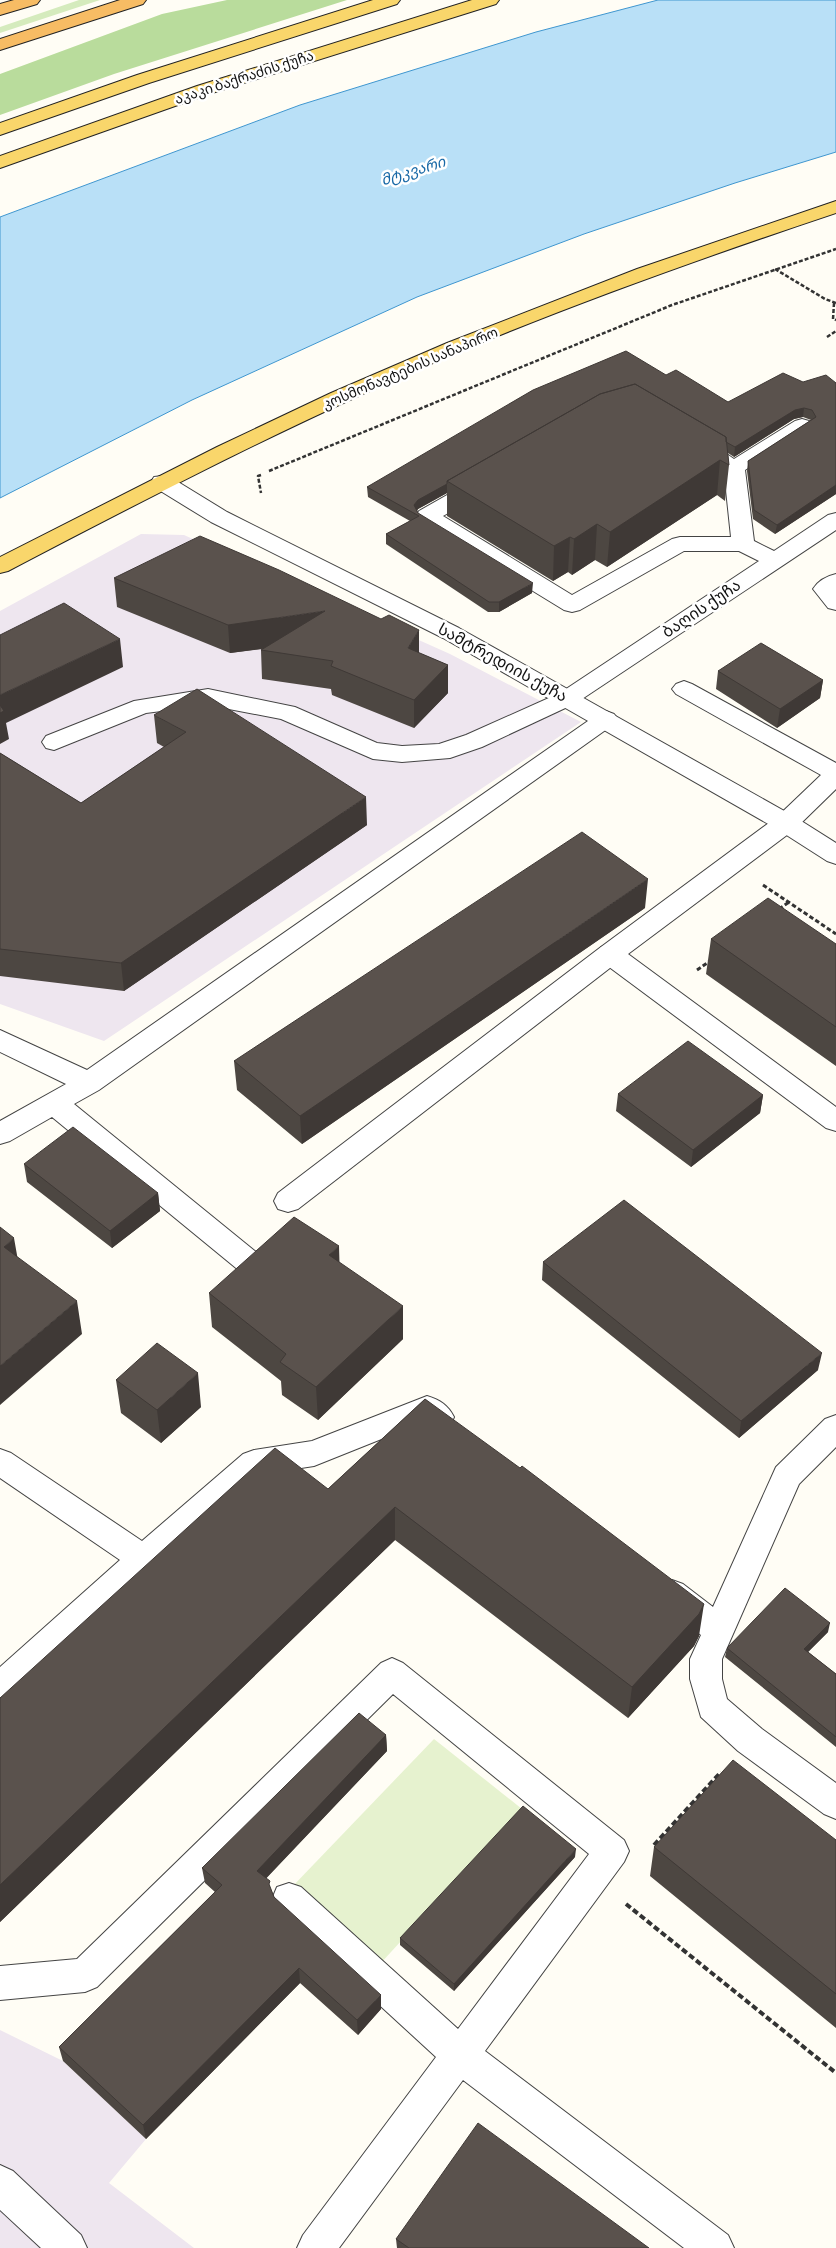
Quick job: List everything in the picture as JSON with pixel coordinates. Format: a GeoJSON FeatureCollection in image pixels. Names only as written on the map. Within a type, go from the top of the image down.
{"type":"FeatureCollection","features":[{"type":"Feature","properties":{"kind":"highway"},"geometry":{"type":"LineString","coordinates":[[0,10],[30,0]]}},
{"type":"Feature","properties":{"kind":"highway"},"geometry":{"type":"LineString","coordinates":[[0,45],[137,0]]}},
{"type":"Feature","properties":{"kind":"main road","name":"აკაკი ბაქრაძის ქუჩა"},"geometry":{"type":"LineString","coordinates":[[0,129],[143,79],[391,0]]}},
{"type":"Feature","properties":{"kind":"main road","name":"აკაკი ბაქრაძის ქუჩა"},"geometry":{"type":"LineString","coordinates":[[0,162],[203,90],[490,0]]}},
{"type":"Feature","properties":{"kind":"main road","name":"კოსმონავტების სანაპირო"},"geometry":{"type":"LineString","coordinates":[[0,566],[162,482],[348,394],[454,347],[720,245],[836,207]]}},
{"type":"Feature","properties":{"kind":"street"},"geometry":{"type":"LineString","coordinates":[[734,468],[802,426]]}},
{"type":"Feature","properties":{"kind":"street"},"geometry":{"type":"LineString","coordinates":[[677,434],[734,468]]}},
{"type":"Feature","properties":{"kind":"street"},"geometry":{"type":"LineString","coordinates":[[734,468],[743,544]]}},
{"type":"Feature","properties":{"kind":"street"},"geometry":{"type":"LineString","coordinates":[[496,477],[427,516],[572,605],[680,544],[743,544],[773,560]]}},
{"type":"Feature","properties":{"kind":"street","name":"სამტრედიის ქუჩა"},"geometry":{"type":"LineString","coordinates":[[162,482],[219,517],[451,633],[606,719],[786,823],[836,855]]}},
{"type":"Feature","properties":{"kind":"street","name":"ბაღის ქუჩა"},"geometry":{"type":"LineString","coordinates":[[54,742],[142,706],[208,697],[287,712],[373,751],[402,754],[441,752],[474,741],[568,698],[773,560],[836,520]]}},
{"type":"Feature","properties":{"kind":"street"},"geometry":{"type":"LineString","coordinates":[[836,581],[824,589],[836,603]]}},
{"type":"Feature","properties":{"kind":"street"},"geometry":{"type":"LineString","coordinates":[[288,1201],[610,954],[786,823],[836,774],[684,689]]}},
{"type":"Feature","properties":{"kind":"street"},"geometry":{"type":"LineString","coordinates":[[0,1134],[89,1083],[606,719]]}},
{"type":"Feature","properties":{"kind":"street"},"geometry":{"type":"LineString","coordinates":[[610,954],[836,1121]]}},
{"type":"Feature","properties":{"kind":"street"},"geometry":{"type":"LineString","coordinates":[[0,1040],[89,1083]]}},
{"type":"Feature","properties":{"kind":"street"},"geometry":{"type":"LineString","coordinates":[[54,1103],[246,1260]]}},
{"type":"Feature","properties":{"kind":"street"},"geometry":{"type":"LineString","coordinates":[[0,1688],[143,1559],[254,1463],[314,1453],[427,1408],[459,1432]]}},
{"type":"Feature","properties":{"kind":"street"},"geometry":{"type":"LineString","coordinates":[[836,1428],[787,1476],[706,1659],[706,1679],[713,1707],[750,1740],[836,1803]]}},
{"type":"Feature","properties":{"kind":"street"},"geometry":{"type":"LineString","coordinates":[[0,1462],[143,1559]]}},
{"type":"Feature","properties":{"kind":"street"},"geometry":{"type":"LineString","coordinates":[[648,1576],[718,1630]]}},
{"type":"Feature","properties":{"kind":"street"},"geometry":{"type":"LineString","coordinates":[[0,1983],[85,1975],[392,1673],[602,1864],[316,2248]]}},
{"type":"Feature","properties":{"kind":"street"},"geometry":{"type":"LineString","coordinates":[[289,1899],[460,2055],[715,2248]]}},
{"type":"Feature","properties":{"kind":"street"},"geometry":{"type":"LineString","coordinates":[[4,2197],[68,2248]]}},
{"type":"Feature","properties":{"kind":"path"},"geometry":{"type":"LineString","coordinates":[[261,493],[258,476],[672,306],[836,249]]}},
{"type":"Feature","properties":{"kind":"path"},"geometry":{"type":"LineString","coordinates":[[775,269],[835,303],[833,319],[836,320]]}},
{"type":"Feature","properties":{"kind":"path"},"geometry":{"type":"LineString","coordinates":[[827,337],[836,330]]}},
{"type":"Feature","properties":{"kind":"path"},"geometry":{"type":"LineString","coordinates":[[731,865],[836,934]]}},
{"type":"Feature","properties":{"kind":"path"},"geometry":{"type":"LineString","coordinates":[[773,914],[789,902]]}},
{"type":"Feature","properties":{"kind":"path"},"geometry":{"type":"LineString","coordinates":[[664,994],[711,960]]}},
{"type":"Feature","properties":{"kind":"path"},"geometry":{"type":"LineString","coordinates":[[602,1864],[650,1850],[750,1740]]}},
{"type":"Feature","properties":{"kind":"path"},"geometry":{"type":"LineString","coordinates":[[602,1864],[836,2073]]}},
{"type":"Feature","properties":{"kind":"shaded area"},"geometry":{"type":"Polygon","coordinates":[[[141,534],[184,535],[450,654],[581,722],[104,1041],[0,1004],[0,611],[141,534]]]}},
{"type":"Feature","properties":{"kind":"shaded area"},"geometry":{"type":"Polygon","coordinates":[[[0,2030],[63,2061],[146,2139],[109,2183],[194,2248],[0,2248],[0,2030]]]}},
{"type":"Feature","properties":{"kind":"green space"},"geometry":{"type":"Polygon","coordinates":[[[79,0],[100,0],[0,33],[0,27],[79,0]]]}},
{"type":"Feature","properties":{"kind":"green space"},"geometry":{"type":"Polygon","coordinates":[[[227,0],[347,0],[114,74],[0,115],[0,74],[162,14],[227,0]]]}},
{"type":"Feature","properties":{"kind":"green space"},"geometry":{"type":"Polygon","coordinates":[[[434,1739],[522,1809],[380,1964],[291,1888],[434,1739]]]}},
{"type":"Feature","properties":{"kind":"water","name":"მტკვარი"},"geometry":{"type":"Polygon","coordinates":[[[658,0],[836,0],[836,152],[735,183],[584,234],[417,297],[192,400],[0,498],[0,217],[300,105],[536,32],[658,0]]]}},
{"type":"Feature","properties":{"kind":"building"},"geometry":{"type":"Polygon","coordinates":[[[626,351],[666,375],[676,370],[728,402],[783,373],[803,382],[826,375],[836,383],[836,485],[777,525],[754,510],[748,461],[816,417],[812,410],[804,408],[795,410],[735,447],[726,442],[726,437],[635,384],[600,394],[447,481],[447,484],[418,500],[414,505],[418,513],[533,583],[499,602],[489,602],[386,534],[419,516],[367,487],[533,390],[626,351]]]}},
{"type":"Feature","properties":{"kind":"building"},"geometry":{"type":"Polygon","coordinates":[[[635,384],[726,437],[729,465],[720,460],[610,532],[597,524],[574,539],[570,537],[554,546],[447,481],[600,394],[635,384]]]}},
{"type":"Feature","properties":{"kind":"building"},"geometry":{"type":"Polygon","coordinates":[[[200,536],[279,570],[381,619],[389,615],[419,630],[408,648],[448,665],[414,700],[331,666],[333,661],[261,650],[325,611],[228,625],[114,578],[200,536]]]}},
{"type":"Feature","properties":{"kind":"building"},"geometry":{"type":"Polygon","coordinates":[[[64,603],[120,639],[0,695],[0,635],[64,603]]]}},
{"type":"Feature","properties":{"kind":"building"},"geometry":{"type":"Polygon","coordinates":[[[761,643],[823,680],[780,709],[718,671],[761,643]]]}},
{"type":"Feature","properties":{"kind":"building"},"geometry":{"type":"Polygon","coordinates":[[[197,689],[366,797],[121,963],[0,949],[0,753],[81,803],[186,732],[154,715],[197,689]]]}},
{"type":"Feature","properties":{"kind":"building"},"geometry":{"type":"Polygon","coordinates":[[[0,705],[4,711],[0,713],[0,705]]]}},
{"type":"Feature","properties":{"kind":"building"},"geometry":{"type":"Polygon","coordinates":[[[582,832],[648,879],[300,1116],[234,1061],[582,832]]]}},
{"type":"Feature","properties":{"kind":"building"},"geometry":{"type":"Polygon","coordinates":[[[768,898],[836,944],[836,1027],[711,939],[768,898]]]}},
{"type":"Feature","properties":{"kind":"building"},"geometry":{"type":"Polygon","coordinates":[[[688,1041],[763,1095],[693,1150],[618,1094],[688,1041]]]}},
{"type":"Feature","properties":{"kind":"building"},"geometry":{"type":"Polygon","coordinates":[[[73,1127],[158,1193],[110,1231],[24,1164],[73,1127]]]}},
{"type":"Feature","properties":{"kind":"building"},"geometry":{"type":"Polygon","coordinates":[[[624,1200],[822,1353],[741,1421],[543,1262],[624,1200]]]}},
{"type":"Feature","properties":{"kind":"building"},"geometry":{"type":"Polygon","coordinates":[[[294,1217],[339,1246],[329,1255],[403,1306],[316,1387],[280,1362],[286,1354],[209,1293],[294,1217]]]}},
{"type":"Feature","properties":{"kind":"building"},"geometry":{"type":"Polygon","coordinates":[[[0,1227],[14,1238],[4,1247],[77,1301],[0,1366],[0,1227]]]}},
{"type":"Feature","properties":{"kind":"building"},"geometry":{"type":"Polygon","coordinates":[[[157,1343],[198,1373],[157,1410],[116,1380],[157,1343]]]}},
{"type":"Feature","properties":{"kind":"building"},"geometry":{"type":"Polygon","coordinates":[[[425,1399],[520,1468],[522,1466],[704,1604],[699,1614],[632,1687],[395,1507],[0,1885],[0,1698],[275,1448],[328,1489],[425,1399]]]}},
{"type":"Feature","properties":{"kind":"building"},"geometry":{"type":"Polygon","coordinates":[[[785,1588],[830,1623],[804,1649],[836,1674],[836,1737],[727,1648],[785,1588]]]}},
{"type":"Feature","properties":{"kind":"building"},"geometry":{"type":"Polygon","coordinates":[[[359,1713],[386,1735],[257,1871],[270,1881],[269,1884],[274,1897],[381,1995],[357,2020],[299,1968],[143,2125],[59,2047],[222,1885],[202,1868],[359,1713]]]}},
{"type":"Feature","properties":{"kind":"building"},"geometry":{"type":"Polygon","coordinates":[[[733,1760],[836,1840],[836,1994],[654,1847],[733,1760]]]}},
{"type":"Feature","properties":{"kind":"building"},"geometry":{"type":"Polygon","coordinates":[[[523,1806],[576,1849],[454,1984],[400,1938],[523,1806]]]}},
{"type":"Feature","properties":{"kind":"building"},"geometry":{"type":"Polygon","coordinates":[[[478,2123],[649,2248],[409,2248],[396,2239],[478,2123]]]}}]}
